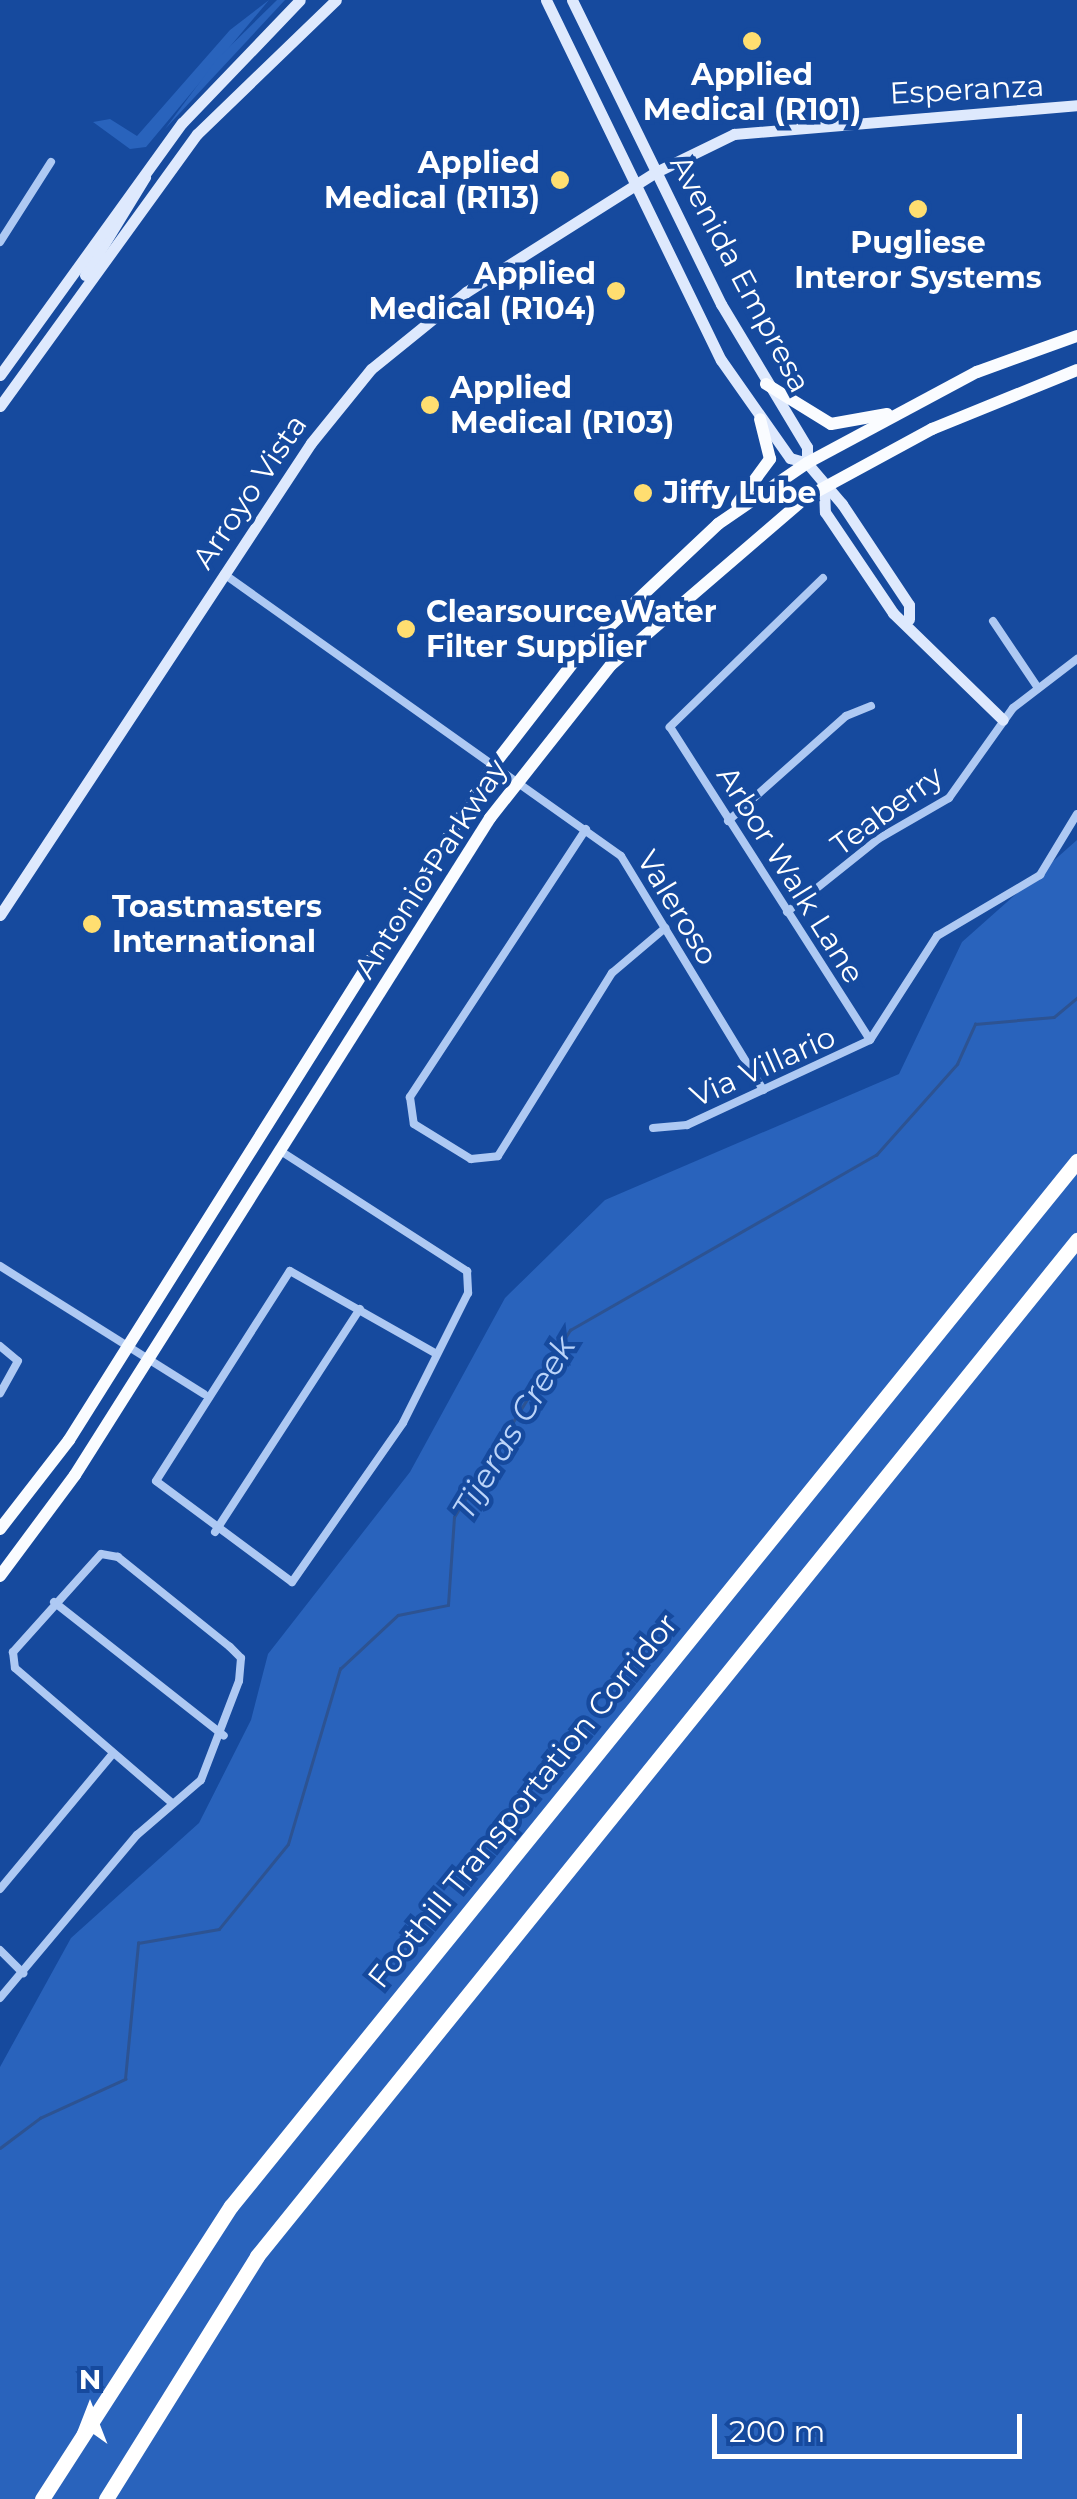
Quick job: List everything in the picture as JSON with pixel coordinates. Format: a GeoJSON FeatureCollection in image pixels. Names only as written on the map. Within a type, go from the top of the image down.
{"type":"FeatureCollection","features":[{"type":"Feature","properties":{"kind":"highway","name":"Foothill Transportation Corridor"},"geometry":{"type":"LineString","coordinates":[[42,2499],[231,2206],[1077,1161]]}},
{"type":"Feature","properties":{"kind":"highway"},"geometry":{"type":"LineString","coordinates":[[106,2499],[257,2256],[1077,1240]]}},
{"type":"Feature","properties":{"kind":"main road"},"geometry":{"type":"LineString","coordinates":[[0,375],[145,173],[236,61],[300,0]]}},
{"type":"Feature","properties":{"kind":"main road"},"geometry":{"type":"LineString","coordinates":[[0,406],[160,184],[240,87],[336,0]]}},
{"type":"Feature","properties":{"kind":"main road","name":"Avenida Empresa"},"geometry":{"type":"LineString","coordinates":[[546,0],[634,187],[760,419],[790,458],[807,463],[824,487],[825,512],[893,613],[909,619],[1002,720]]}},
{"type":"Feature","properties":{"kind":"main road","name":"Avenida Empresa"},"geometry":{"type":"LineString","coordinates":[[572,0],[766,384],[808,447],[807,463]]}},
{"type":"Feature","properties":{"kind":"main road"},"geometry":{"type":"LineString","coordinates":[[160,184],[166,156],[236,61]]}},
{"type":"Feature","properties":{"kind":"main road","name":"Esperanza"},"geometry":{"type":"LineString","coordinates":[[634,187],[656,172],[771,125],[979,120],[1077,105]]}},
{"type":"Feature","properties":{"kind":"main road"},"geometry":{"type":"LineString","coordinates":[[76,300],[145,173]]}},
{"type":"Feature","properties":{"kind":"main road","name":"Arroyo Vista"},"geometry":{"type":"LineString","coordinates":[[0,915],[224,574],[371,369],[466,292],[634,187]]}},
{"type":"Feature","properties":{"kind":"main road","name":"Antonio Parkway"},"geometry":{"type":"LineString","coordinates":[[0,1529],[126,1346],[493,766],[580,655],[718,524],[807,463],[890,414],[1077,336]]}},
{"type":"Feature","properties":{"kind":"main road","name":"Antonio Parkway"},"geometry":{"type":"LineString","coordinates":[[0,1576],[148,1360],[516,781],[642,634],[824,487],[946,423],[1077,370]]}},
{"type":"Feature","properties":{"kind":"main road"},"geometry":{"type":"LineString","coordinates":[[766,384],[831,424],[890,414]]}},
{"type":"Feature","properties":{"kind":"main road"},"geometry":{"type":"LineString","coordinates":[[718,524],[766,470],[760,419]]}},
{"type":"Feature","properties":{"kind":"street"},"geometry":{"type":"LineString","coordinates":[[0,242],[50,162]]}},
{"type":"Feature","properties":{"kind":"street","name":"Valeroso"},"geometry":{"type":"LineString","coordinates":[[224,574],[621,856],[763,1090]]}},
{"type":"Feature","properties":{"kind":"street","name":"Arbor Walk Lane"},"geometry":{"type":"LineString","coordinates":[[823,578],[672,719],[671,736],[870,1040]]}},
{"type":"Feature","properties":{"kind":"street"},"geometry":{"type":"LineString","coordinates":[[993,621],[1038,688]]}},
{"type":"Feature","properties":{"kind":"street","name":"Teaberry"},"geometry":{"type":"LineString","coordinates":[[788,912],[878,839],[949,798],[1002,720],[1077,660]]}},
{"type":"Feature","properties":{"kind":"street"},"geometry":{"type":"LineString","coordinates":[[728,821],[846,716],[871,706]]}},
{"type":"Feature","properties":{"kind":"street","name":"Via Villario"},"geometry":{"type":"LineString","coordinates":[[653,1128],[687,1124],[870,1040],[937,936],[1040,875],[1077,814]]}},
{"type":"Feature","properties":{"kind":"street"},"geometry":{"type":"LineString","coordinates":[[586,829],[408,1111],[414,1124],[486,1163],[612,973],[665,928]]}},
{"type":"Feature","properties":{"kind":"street"},"geometry":{"type":"LineString","coordinates":[[279,1150],[467,1271],[468,1293],[403,1423],[292,1582],[215,1532],[156,1481],[204,1394],[290,1272],[360,1308],[435,1354]]}},
{"type":"Feature","properties":{"kind":"street"},"geometry":{"type":"LineString","coordinates":[[0,1266],[204,1394]]}},
{"type":"Feature","properties":{"kind":"street"},"geometry":{"type":"LineString","coordinates":[[215,1532],[360,1308]]}},
{"type":"Feature","properties":{"kind":"street"},"geometry":{"type":"LineString","coordinates":[[0,1346],[18,1366],[0,1393]]}},
{"type":"Feature","properties":{"kind":"street"},"geometry":{"type":"LineString","coordinates":[[0,1998],[172,1802],[200,1780],[224,1736],[241,1658],[118,1557],[101,1554],[54,1602],[12,1658],[110,1756],[172,1802]]}},
{"type":"Feature","properties":{"kind":"street"},"geometry":{"type":"LineString","coordinates":[[54,1602],[224,1736]]}},
{"type":"Feature","properties":{"kind":"street"},"geometry":{"type":"LineString","coordinates":[[0,1889],[110,1756]]}},
{"type":"Feature","properties":{"kind":"street"},"geometry":{"type":"LineString","coordinates":[[0,1950],[24,1973]]}},
{"type":"Feature","properties":{"kind":"shaded area"},"geometry":{"type":"Polygon","coordinates":[[[269,0],[146,147],[130,149],[93,122],[110,119],[137,136],[230,30],[269,0]]]}},
{"type":"Feature","properties":{"kind":"shaded area"},"geometry":{"type":"Polygon","coordinates":[[[277,0],[285,0],[165,129],[217,59],[277,0]]]}},
{"type":"Feature","properties":{"kind":"shaded area"},"geometry":{"type":"Polygon","coordinates":[[[1077,840],[1077,2499],[0,2499],[0,2067],[71,1938],[199,1823],[251,1720],[268,1654],[410,1472],[505,1298],[605,1200],[899,1074],[962,942],[1077,840]]]}},
{"type":"Feature","properties":{"kind":"waterway","name":"Tijeras Creek"},"geometry":{"type":"LineString","coordinates":[[0,2148],[40,2118],[125,2079],[138,1943],[219,1929],[288,1844],[340,1669],[398,1615],[448,1605],[454,1517],[570,1330],[876,1155],[957,1064],[975,1024],[1054,1017],[1077,998]]}},
{"type":"Feature","properties":{"kind":"place","name":"Applied Medical (R101)"},"geometry":{"type":"Point","coordinates":[752,41]}},
{"type":"Feature","properties":{"kind":"place","name":"Applied Medical (R113)"},"geometry":{"type":"Point","coordinates":[560,180]}},
{"type":"Feature","properties":{"kind":"place","name":"Pugliese Interor Systems"},"geometry":{"type":"Point","coordinates":[918,209]}},
{"type":"Feature","properties":{"kind":"place","name":"Applied Medical (R104)"},"geometry":{"type":"Point","coordinates":[616,291]}},
{"type":"Feature","properties":{"kind":"place","name":"Applied Medical (R103)"},"geometry":{"type":"Point","coordinates":[430,405]}},
{"type":"Feature","properties":{"kind":"place","name":"Jiffy Lube"},"geometry":{"type":"Point","coordinates":[643,493]}},
{"type":"Feature","properties":{"kind":"place","name":"Clearsource Water Filter Supplier"},"geometry":{"type":"Point","coordinates":[406,629]}},
{"type":"Feature","properties":{"kind":"place","name":"Toastmasters International"},"geometry":{"type":"Point","coordinates":[92,924]}}]}
